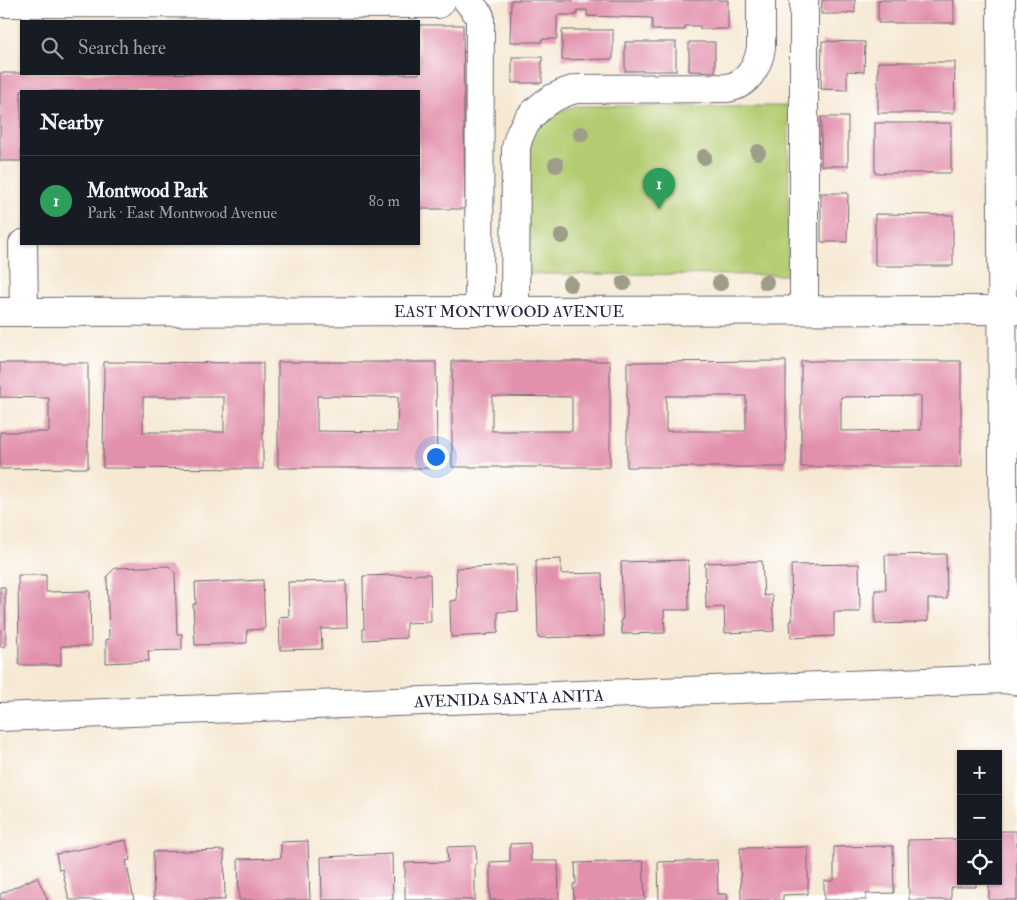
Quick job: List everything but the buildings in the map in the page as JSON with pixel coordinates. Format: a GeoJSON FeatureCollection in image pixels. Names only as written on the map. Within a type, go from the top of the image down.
{"type":"FeatureCollection","features":[{"type":"Feature","properties":{"kind":"street"},"geometry":{"type":"LineString","coordinates":[[0,3],[438,4],[442,0]]}},
{"type":"Feature","properties":{"kind":"street"},"geometry":{"type":"LineString","coordinates":[[467,0],[480,16],[479,311]]}},
{"type":"Feature","properties":{"kind":"street"},"geometry":{"type":"LineString","coordinates":[[515,311],[515,172],[518,139],[527,121],[554,97],[576,89],[727,88],[739,84],[753,72],[761,48],[761,0]]}},
{"type":"Feature","properties":{"kind":"street"},"geometry":{"type":"LineString","coordinates":[[804,0],[804,310]]}},
{"type":"Feature","properties":{"kind":"street"},"geometry":{"type":"LineString","coordinates":[[1001,0],[1010,310],[1010,680]]}},
{"type":"Feature","properties":{"kind":"street"},"geometry":{"type":"LineString","coordinates":[[12,312],[23,245]]}},
{"type":"Feature","properties":{"kind":"street","name":"EAST MONTWOOD AVENUE"},"geometry":{"type":"LineString","coordinates":[[12,312],[1010,310]]}},
{"type":"Feature","properties":{"kind":"street","name":"AVENIDA SANTA ANITA"},"geometry":{"type":"LineString","coordinates":[[0,717],[1010,680]]}},
{"type":"Feature","properties":{"kind":"green space"},"geometry":{"type":"Polygon","coordinates":[[[576,106],[789,106],[788,275],[528,274],[529,145],[536,131],[547,120],[561,111],[576,106]]]}},
{"type":"Feature","properties":{"kind":"place","name":"Montwood Park"},"geometry":{"type":"Point","coordinates":[659,209]}}]}
